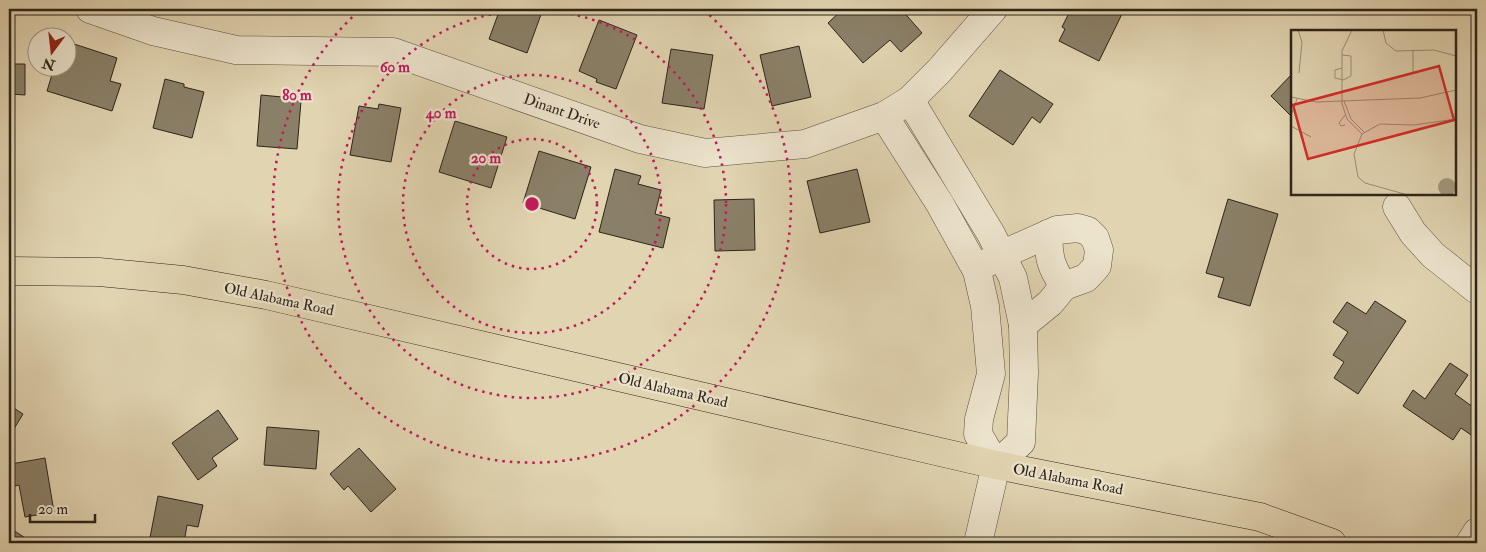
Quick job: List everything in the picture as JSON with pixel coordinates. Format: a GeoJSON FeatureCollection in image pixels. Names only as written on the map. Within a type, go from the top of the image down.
{"type":"FeatureCollection","features":[{"type":"Feature","properties":{"kind":"main road","name":"Old Alabama Road"},"geometry":{"type":"LineString","coordinates":[[9,271],[99,272],[183,280],[266,295],[996,465],[1260,517],[1332,543]]}},
{"type":"Feature","properties":{"kind":"street","name":"Dinant Drive"},"geometry":{"type":"LineString","coordinates":[[90,9],[153,31],[236,50],[393,52],[640,139],[705,153],[805,144],[884,116],[910,100],[939,71],[993,9]]}},
{"type":"Feature","properties":{"kind":"street"},"geometry":{"type":"LineString","coordinates":[[910,100],[991,234],[1013,278],[1024,325],[1021,442],[996,465],[978,543]]}},
{"type":"Feature","properties":{"kind":"street"},"geometry":{"type":"LineString","coordinates":[[884,116],[940,204],[977,272],[985,306],[991,374],[979,419],[978,434],[996,465]]}},
{"type":"Feature","properties":{"kind":"street"},"geometry":{"type":"LineString","coordinates":[[1398,207],[1413,233],[1433,255],[1477,290]]}},
{"type":"Feature","properties":{"kind":"street"},"geometry":{"type":"LineString","coordinates":[[977,272],[1001,255],[1057,230],[1078,228],[1088,231],[1096,238],[1099,250],[1097,266],[1086,278],[1064,286],[1050,303],[1024,325]]}},
{"type":"Feature","properties":{"kind":"street"},"geometry":{"type":"LineString","coordinates":[[1048,234],[1049,256],[1053,271],[1064,286]]}},
{"type":"Feature","properties":{"kind":"street"},"geometry":{"type":"LineString","coordinates":[[991,374],[1024,373]]}},
{"type":"Feature","properties":{"kind":"street"},"geometry":{"type":"LineString","coordinates":[[1470,543],[1477,532]]}},
{"type":"Feature","properties":{"kind":"building"},"geometry":{"type":"Polygon","coordinates":[[[500,9],[543,9],[527,53],[489,39],[500,9]]]}},
{"type":"Feature","properties":{"kind":"building"},"geometry":{"type":"Polygon","coordinates":[[[843,9],[901,9],[922,33],[901,52],[890,40],[863,63],[828,23],[843,9]]]}},
{"type":"Feature","properties":{"kind":"building"},"geometry":{"type":"Polygon","coordinates":[[[1066,9],[1116,9],[1123,12],[1099,61],[1059,41],[1065,29],[1062,27],[1070,11],[1066,9]]]}},
{"type":"Feature","properties":{"kind":"building"},"geometry":{"type":"Polygon","coordinates":[[[599,20],[637,35],[616,89],[596,82],[597,79],[579,71],[599,20]]]}},
{"type":"Feature","properties":{"kind":"building"},"geometry":{"type":"Polygon","coordinates":[[[78,45],[117,58],[110,81],[121,84],[112,111],[47,91],[51,78],[78,78],[78,45]]]}},
{"type":"Feature","properties":{"kind":"building"},"geometry":{"type":"Polygon","coordinates":[[[799,46],[811,97],[772,106],[760,55],[799,46]]]}},
{"type":"Feature","properties":{"kind":"building"},"geometry":{"type":"Polygon","coordinates":[[[671,49],[713,55],[704,109],[662,103],[671,49]]]}},
{"type":"Feature","properties":{"kind":"building"},"geometry":{"type":"Polygon","coordinates":[[[9,64],[25,64],[25,95],[9,94],[9,64]]]}},
{"type":"Feature","properties":{"kind":"building"},"geometry":{"type":"Polygon","coordinates":[[[1000,70],[1053,104],[1040,123],[1032,117],[1013,145],[969,116],[1000,70]]]}},
{"type":"Feature","properties":{"kind":"building"},"geometry":{"type":"Polygon","coordinates":[[[1291,75],[1291,116],[1271,96],[1291,75]]]}},
{"type":"Feature","properties":{"kind":"building"},"geometry":{"type":"Polygon","coordinates":[[[165,79],[184,84],[184,87],[204,92],[192,138],[153,128],[165,79]]]}},
{"type":"Feature","properties":{"kind":"building"},"geometry":{"type":"Polygon","coordinates":[[[261,95],[282,97],[281,100],[301,101],[297,149],[257,146],[261,95]]]}},
{"type":"Feature","properties":{"kind":"building"},"geometry":{"type":"Polygon","coordinates":[[[379,104],[401,108],[391,162],[350,155],[359,106],[378,109],[379,104]]]}},
{"type":"Feature","properties":{"kind":"building"},"geometry":{"type":"Polygon","coordinates":[[[455,121],[507,137],[491,188],[439,172],[455,121]]]}},
{"type":"Feature","properties":{"kind":"building"},"geometry":{"type":"Polygon","coordinates":[[[539,151],[591,167],[575,219],[523,203],[539,151]]]}},
{"type":"Feature","properties":{"kind":"building"},"geometry":{"type":"Polygon","coordinates":[[[615,169],[641,176],[638,184],[661,190],[655,214],[670,218],[663,248],[599,232],[615,169]]]}},
{"type":"Feature","properties":{"kind":"building"},"geometry":{"type":"Polygon","coordinates":[[[857,169],[870,222],[820,233],[807,181],[857,169]]]}},
{"type":"Feature","properties":{"kind":"building"},"geometry":{"type":"Polygon","coordinates":[[[754,199],[755,250],[715,251],[714,200],[754,199]]]}},
{"type":"Feature","properties":{"kind":"building"},"geometry":{"type":"Polygon","coordinates":[[[1228,199],[1278,214],[1250,306],[1218,297],[1224,278],[1206,273],[1228,199]]]}},
{"type":"Feature","properties":{"kind":"building"},"geometry":{"type":"Polygon","coordinates":[[[1375,301],[1406,321],[1358,394],[1334,378],[1344,362],[1333,355],[1348,332],[1333,322],[1347,302],[1366,314],[1375,301]]]}},
{"type":"Feature","properties":{"kind":"building"},"geometry":{"type":"Polygon","coordinates":[[[1450,363],[1468,375],[1455,394],[1477,410],[1477,439],[1461,428],[1453,440],[1403,406],[1413,390],[1425,399],[1450,363]]]}},
{"type":"Feature","properties":{"kind":"building"},"geometry":{"type":"Polygon","coordinates":[[[9,405],[23,414],[9,437],[9,405]]]}},
{"type":"Feature","properties":{"kind":"building"},"geometry":{"type":"Polygon","coordinates":[[[218,410],[238,439],[212,458],[217,466],[198,480],[172,443],[218,410]]]}},
{"type":"Feature","properties":{"kind":"building"},"geometry":{"type":"Polygon","coordinates":[[[267,427],[319,431],[316,469],[264,465],[267,427]]]}},
{"type":"Feature","properties":{"kind":"building"},"geometry":{"type":"Polygon","coordinates":[[[359,448],[396,489],[371,512],[348,486],[344,490],[330,474],[359,448]]]}},
{"type":"Feature","properties":{"kind":"building"},"geometry":{"type":"Polygon","coordinates":[[[45,458],[54,512],[25,517],[19,485],[15,486],[11,464],[45,458]]]}},
{"type":"Feature","properties":{"kind":"building"},"geometry":{"type":"Polygon","coordinates":[[[158,496],[203,505],[198,527],[187,525],[184,543],[149,543],[158,496]]]}},
{"type":"Feature","properties":{"kind":"building"},"geometry":{"type":"Polygon","coordinates":[[[13,530],[33,543],[9,543],[9,536],[13,530]]]}}]}
